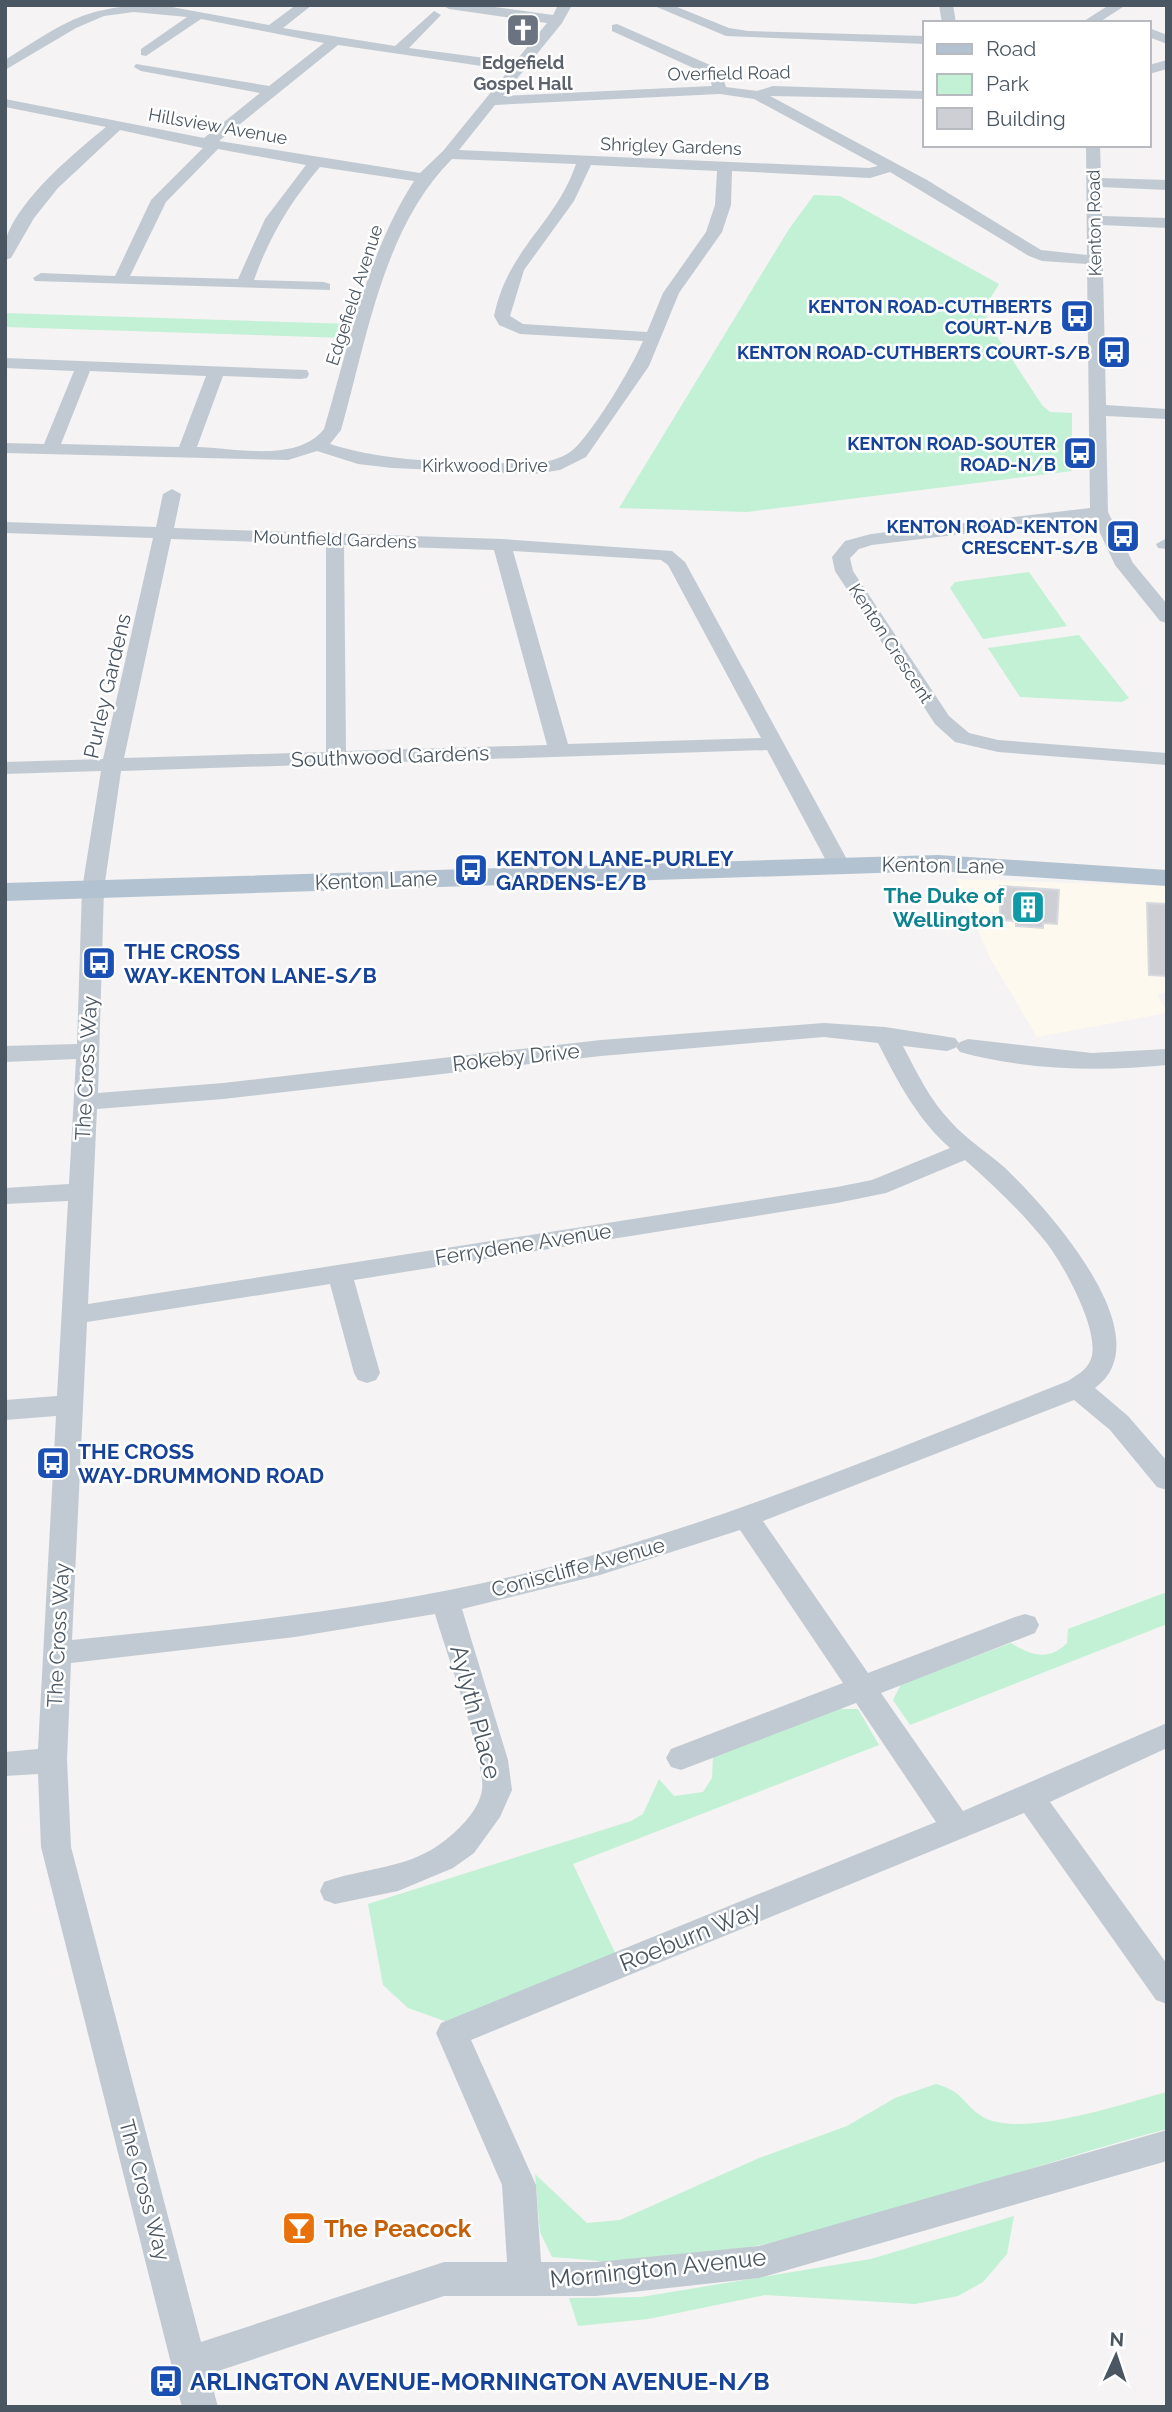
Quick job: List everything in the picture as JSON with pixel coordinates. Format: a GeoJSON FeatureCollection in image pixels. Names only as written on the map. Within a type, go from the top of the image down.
{"type":"FeatureCollection","features":[{"type":"Feature","properties":{"kind":"main road","name":"Kenton Lane"},"geometry":{"type":"LineString","coordinates":[[5,892],[938,863],[1167,878]]}},
{"type":"Feature","properties":{"kind":"street"},"geometry":{"type":"LineString","coordinates":[[271,30],[305,5]]}},
{"type":"Feature","properties":{"kind":"street"},"geometry":{"type":"LineString","coordinates":[[449,5],[557,20]]}},
{"type":"Feature","properties":{"kind":"street","name":"Edgefield Avenue"},"geometry":{"type":"LineString","coordinates":[[320,443],[337,414],[383,255],[401,214],[425,178],[519,67],[557,20],[565,5]]}},
{"type":"Feature","properties":{"kind":"street"},"geometry":{"type":"LineString","coordinates":[[659,5],[704,24],[748,35],[923,40]]}},
{"type":"Feature","properties":{"kind":"street"},"geometry":{"type":"LineString","coordinates":[[704,24],[712,5]]}},
{"type":"Feature","properties":{"kind":"street"},"geometry":{"type":"LineString","coordinates":[[1092,21],[1119,5]]}},
{"type":"Feature","properties":{"kind":"street"},"geometry":{"type":"LineString","coordinates":[[5,66],[89,17],[112,8],[192,11],[271,30],[335,41],[519,67]]}},
{"type":"Feature","properties":{"kind":"street"},"geometry":{"type":"LineString","coordinates":[[146,52],[192,11]]}},
{"type":"Feature","properties":{"kind":"street"},"geometry":{"type":"LineString","coordinates":[[400,50],[434,15]]}},
{"type":"Feature","properties":{"kind":"street"},"geometry":{"type":"LineString","coordinates":[[1103,15],[1124,21]]}},
{"type":"Feature","properties":{"kind":"street"},"geometry":{"type":"LineString","coordinates":[[617,28],[705,68],[716,78],[720,90]]}},
{"type":"Feature","properties":{"kind":"street"},"geometry":{"type":"LineString","coordinates":[[1151,33],[1167,40]]}},
{"type":"Feature","properties":{"kind":"street"},"geometry":{"type":"LineString","coordinates":[[120,281],[159,200],[209,144],[335,41]]}},
{"type":"Feature","properties":{"kind":"street"},"geometry":{"type":"LineString","coordinates":[[5,46],[29,52]]}},
{"type":"Feature","properties":{"kind":"street"},"geometry":{"type":"LineString","coordinates":[[141,67],[272,91]]}},
{"type":"Feature","properties":{"kind":"street","name":"Overfield Road"},"geometry":{"type":"LineString","coordinates":[[491,101],[720,90],[758,95],[772,90],[923,94]]}},
{"type":"Feature","properties":{"kind":"street"},"geometry":{"type":"LineString","coordinates":[[758,95],[892,166],[1042,256],[1094,260]]}},
{"type":"Feature","properties":{"kind":"street","name":"Hillsview Avenue"},"geometry":{"type":"LineString","coordinates":[[5,103],[209,144],[425,178]]}},
{"type":"Feature","properties":{"kind":"street"},"geometry":{"type":"LineString","coordinates":[[5,255],[26,216],[68,166],[115,127]]}},
{"type":"Feature","properties":{"kind":"street","name":"Kenton Road"},"geometry":{"type":"LineString","coordinates":[[1093,147],[1100,512],[1124,565],[1167,617]]}},
{"type":"Feature","properties":{"kind":"street","name":"Shrigley Gardens"},"geometry":{"type":"LineString","coordinates":[[448,154],[870,173],[892,166]]}},
{"type":"Feature","properties":{"kind":"street"},"geometry":{"type":"LineString","coordinates":[[244,285],[257,246],[272,217],[316,162]]}},
{"type":"Feature","properties":{"kind":"street"},"geometry":{"type":"LineString","coordinates":[[584,162],[581,175],[567,202],[527,249],[516,267],[502,316],[505,322],[520,329],[655,337]]}},
{"type":"Feature","properties":{"kind":"street","name":"Kirkwood Drive"},"geometry":{"type":"LineString","coordinates":[[320,443],[358,459],[534,469],[554,466],[580,453],[640,366],[655,337],[671,293],[714,232],[723,205],[725,167]]}},
{"type":"Feature","properties":{"kind":"street"},"geometry":{"type":"LineString","coordinates":[[1093,182],[1167,185]]}},
{"type":"Feature","properties":{"kind":"street"},"geometry":{"type":"LineString","coordinates":[[5,216],[26,216]]}},
{"type":"Feature","properties":{"kind":"street"},"geometry":{"type":"LineString","coordinates":[[1093,220],[1167,223]]}},
{"type":"Feature","properties":{"kind":"street"},"geometry":{"type":"LineString","coordinates":[[41,278],[324,287]]}},
{"type":"Feature","properties":{"kind":"street"},"geometry":{"type":"LineString","coordinates":[[5,363],[301,373]]}},
{"type":"Feature","properties":{"kind":"street"},"geometry":{"type":"LineString","coordinates":[[50,450],[84,366]]}},
{"type":"Feature","properties":{"kind":"street"},"geometry":{"type":"LineString","coordinates":[[186,453],[216,371]]}},
{"type":"Feature","properties":{"kind":"street"},"geometry":{"type":"LineString","coordinates":[[1099,410],[1167,414]]}},
{"type":"Feature","properties":{"kind":"street"},"geometry":{"type":"LineString","coordinates":[[5,448],[288,455],[320,443]]}},
{"type":"Feature","properties":{"kind":"street","name":"Purley Gardens"},"geometry":{"type":"LineString","coordinates":[[93,889],[112,765],[172,494]]}},
{"type":"Feature","properties":{"kind":"street","name":"Kenton Crescent"},"geometry":{"type":"LineString","coordinates":[[1100,512],[871,540],[852,545],[841,556],[844,571],[942,720],[962,738],[998,746],[1167,759]]}},
{"type":"Feature","properties":{"kind":"street","name":"Mountfield Gardens"},"geometry":{"type":"LineString","coordinates":[[5,527],[502,545],[665,555],[676,562],[774,744]]}},
{"type":"Feature","properties":{"kind":"street"},"geometry":{"type":"LineString","coordinates":[[335,539],[336,758]]}},
{"type":"Feature","properties":{"kind":"street"},"geometry":{"type":"LineString","coordinates":[[502,545],[559,750]]}},
{"type":"Feature","properties":{"kind":"street"},"geometry":{"type":"LineString","coordinates":[[774,744],[839,865]]}},
{"type":"Feature","properties":{"kind":"street","name":"Southwood Gardens"},"geometry":{"type":"LineString","coordinates":[[5,768],[774,744]]}},
{"type":"Feature","properties":{"kind":"street","name":"The Cross Way"},"geometry":{"type":"LineString","coordinates":[[93,889],[88,1051],[52,1760],[55,1847],[200,2407]]}},
{"type":"Feature","properties":{"kind":"street","name":"Rokeby Drive"},"geometry":{"type":"LineString","coordinates":[[85,1102],[223,1091],[601,1048],[824,1030],[885,1034],[1055,1059],[1163,1064]]}},
{"type":"Feature","properties":{"kind":"street"},"geometry":{"type":"LineString","coordinates":[[885,1034],[915,1092],[943,1129],[965,1151],[995,1173],[1056,1237],[1096,1309],[1105,1333],[1105,1357],[1095,1375],[1077,1388],[1119,1423],[1167,1480]]}},
{"type":"Feature","properties":{"kind":"street"},"geometry":{"type":"LineString","coordinates":[[5,1054],[88,1051]]}},
{"type":"Feature","properties":{"kind":"street","name":"Ferrydene Avenue"},"geometry":{"type":"LineString","coordinates":[[74,1315],[837,1195],[877,1187],[965,1151]]}},
{"type":"Feature","properties":{"kind":"street"},"geometry":{"type":"LineString","coordinates":[[5,1196],[81,1192]]}},
{"type":"Feature","properties":{"kind":"street"},"geometry":{"type":"LineString","coordinates":[[340,1273],[368,1373]]}},
{"type":"Feature","properties":{"kind":"street","name":"Coniscliffe Avenue"},"geometry":{"type":"LineString","coordinates":[[57,1653],[263,1631],[530,1583],[745,1517],[1077,1388]]}},
{"type":"Feature","properties":{"kind":"street"},"geometry":{"type":"LineString","coordinates":[[5,1410],[70,1405]]}},
{"type":"Feature","properties":{"kind":"street"},"geometry":{"type":"LineString","coordinates":[[745,1517],[956,1826]]}},
{"type":"Feature","properties":{"kind":"street","name":"Aylyth Place"},"geometry":{"type":"LineString","coordinates":[[335,1891],[398,1878],[442,1859],[463,1844],[485,1817],[497,1790],[493,1760],[445,1600]]}},
{"type":"Feature","properties":{"kind":"street"},"geometry":{"type":"LineString","coordinates":[[681,1758],[1025,1625]]}},
{"type":"Feature","properties":{"kind":"street","name":"Roeburn Way"},"geometry":{"type":"LineString","coordinates":[[524,2279],[519,2185],[452,2033],[1030,1797],[1167,1735]]}},
{"type":"Feature","properties":{"kind":"street"},"geometry":{"type":"LineString","coordinates":[[5,1764],[52,1760]]}},
{"type":"Feature","properties":{"kind":"street"},"geometry":{"type":"LineString","coordinates":[[1030,1797],[1167,1990]]}},
{"type":"Feature","properties":{"kind":"street","name":"Mornington Avenue"},"geometry":{"type":"LineString","coordinates":[[190,2363],[444,2279],[596,2279],[760,2262],[1167,2145]]}},
{"type":"Feature","properties":{"kind":"shaded area","name":"The Duke of Wellington"},"geometry":{"type":"Polygon","coordinates":[[[956,879],[1167,886],[1167,992],[1157,994],[1167,1013],[1037,1037],[990,958],[956,879]]]}},
{"type":"Feature","properties":{"kind":"green space"},"geometry":{"type":"Polygon","coordinates":[[[814,195],[840,196],[999,284],[990,299],[986,320],[1042,405],[1050,412],[1072,413],[1072,471],[747,512],[619,508],[789,229],[814,195]]]}},
{"type":"Feature","properties":{"kind":"green space"},"geometry":{"type":"Polygon","coordinates":[[[5,313],[351,324],[346,338],[5,327],[5,313]]]}},
{"type":"Feature","properties":{"kind":"green space"},"geometry":{"type":"Polygon","coordinates":[[[1029,572],[1067,626],[983,639],[950,588],[955,582],[1029,572]]]}},
{"type":"Feature","properties":{"kind":"green space"},"geometry":{"type":"Polygon","coordinates":[[[1079,635],[1129,698],[1122,702],[1020,697],[988,648],[1079,635]]]}},
{"type":"Feature","properties":{"kind":"green space"},"geometry":{"type":"Polygon","coordinates":[[[1167,1592],[1167,1624],[910,1725],[893,1700],[901,1684],[1011,1643],[1040,1655],[1053,1652],[1067,1643],[1068,1629],[1167,1592]]]}},
{"type":"Feature","properties":{"kind":"green space"},"geometry":{"type":"Polygon","coordinates":[[[837,1709],[858,1709],[879,1745],[573,1864],[619,1961],[447,2022],[408,2008],[383,1985],[368,1904],[631,1821],[643,1814],[659,1779],[674,1796],[703,1792],[712,1778],[713,1755],[837,1709]]]}},
{"type":"Feature","properties":{"kind":"green space"},"geometry":{"type":"Polygon","coordinates":[[[936,2084],[953,2091],[983,2117],[1000,2123],[1022,2124],[1074,2117],[1167,2092],[1167,2129],[848,2224],[719,2253],[640,2263],[552,2257],[540,2232],[535,2174],[587,2223],[620,2220],[759,2158],[847,2126],[895,2098],[936,2084]]]}},
{"type":"Feature","properties":{"kind":"green space"},"geometry":{"type":"Polygon","coordinates":[[[1014,2216],[1007,2254],[983,2282],[958,2296],[915,2304],[765,2295],[648,2319],[578,2326],[569,2298],[641,2297],[871,2259],[1014,2216]]]}},
{"type":"Feature","properties":{"kind":"building","name":"The Duke of Wellington"},"geometry":{"type":"Polygon","coordinates":[[[1000,886],[1059,890],[1057,924],[1043,923],[1043,928],[1016,926],[1016,921],[1000,920],[1000,886]]]}},
{"type":"Feature","properties":{"kind":"building"},"geometry":{"type":"Polygon","coordinates":[[[1147,903],[1167,904],[1167,976],[1149,975],[1147,903]]]}},
{"type":"Feature","properties":{"kind":"place","name":"Edgefield Gospel Hall"},"geometry":{"type":"Point","coordinates":[523,30]}},
{"type":"Feature","properties":{"kind":"place","name":"KENTON ROAD-CUTHBERTS COURT-N/B"},"geometry":{"type":"Point","coordinates":[1077,316]}},
{"type":"Feature","properties":{"kind":"place","name":"KENTON ROAD-CUTHBERTS COURT-S/B"},"geometry":{"type":"Point","coordinates":[1114,352]}},
{"type":"Feature","properties":{"kind":"place","name":"KENTON ROAD-SOUTER ROAD-N/B"},"geometry":{"type":"Point","coordinates":[1080,453]}},
{"type":"Feature","properties":{"kind":"place","name":"KENTON ROAD-KENTON CRESCENT-S/B"},"geometry":{"type":"Point","coordinates":[1123,536]}},
{"type":"Feature","properties":{"kind":"place","name":"KENTON LANE-PURLEY GARDENS-E/B"},"geometry":{"type":"Point","coordinates":[471,870]}},
{"type":"Feature","properties":{"kind":"place","name":"The Duke of Wellington"},"geometry":{"type":"Point","coordinates":[1028,907]}},
{"type":"Feature","properties":{"kind":"place","name":"THE CROSS WAY-KENTON LANE-S/B"},"geometry":{"type":"Point","coordinates":[99,963]}},
{"type":"Feature","properties":{"kind":"place","name":"THE CROSS WAY-DRUMMOND ROAD"},"geometry":{"type":"Point","coordinates":[53,1463]}},
{"type":"Feature","properties":{"kind":"place","name":"The Peacock"},"geometry":{"type":"Point","coordinates":[299,2228]}},
{"type":"Feature","properties":{"kind":"place","name":"ARLINGTON AVENUE-MORNINGTON AVENUE-N/B"},"geometry":{"type":"Point","coordinates":[166,2381]}}]}
